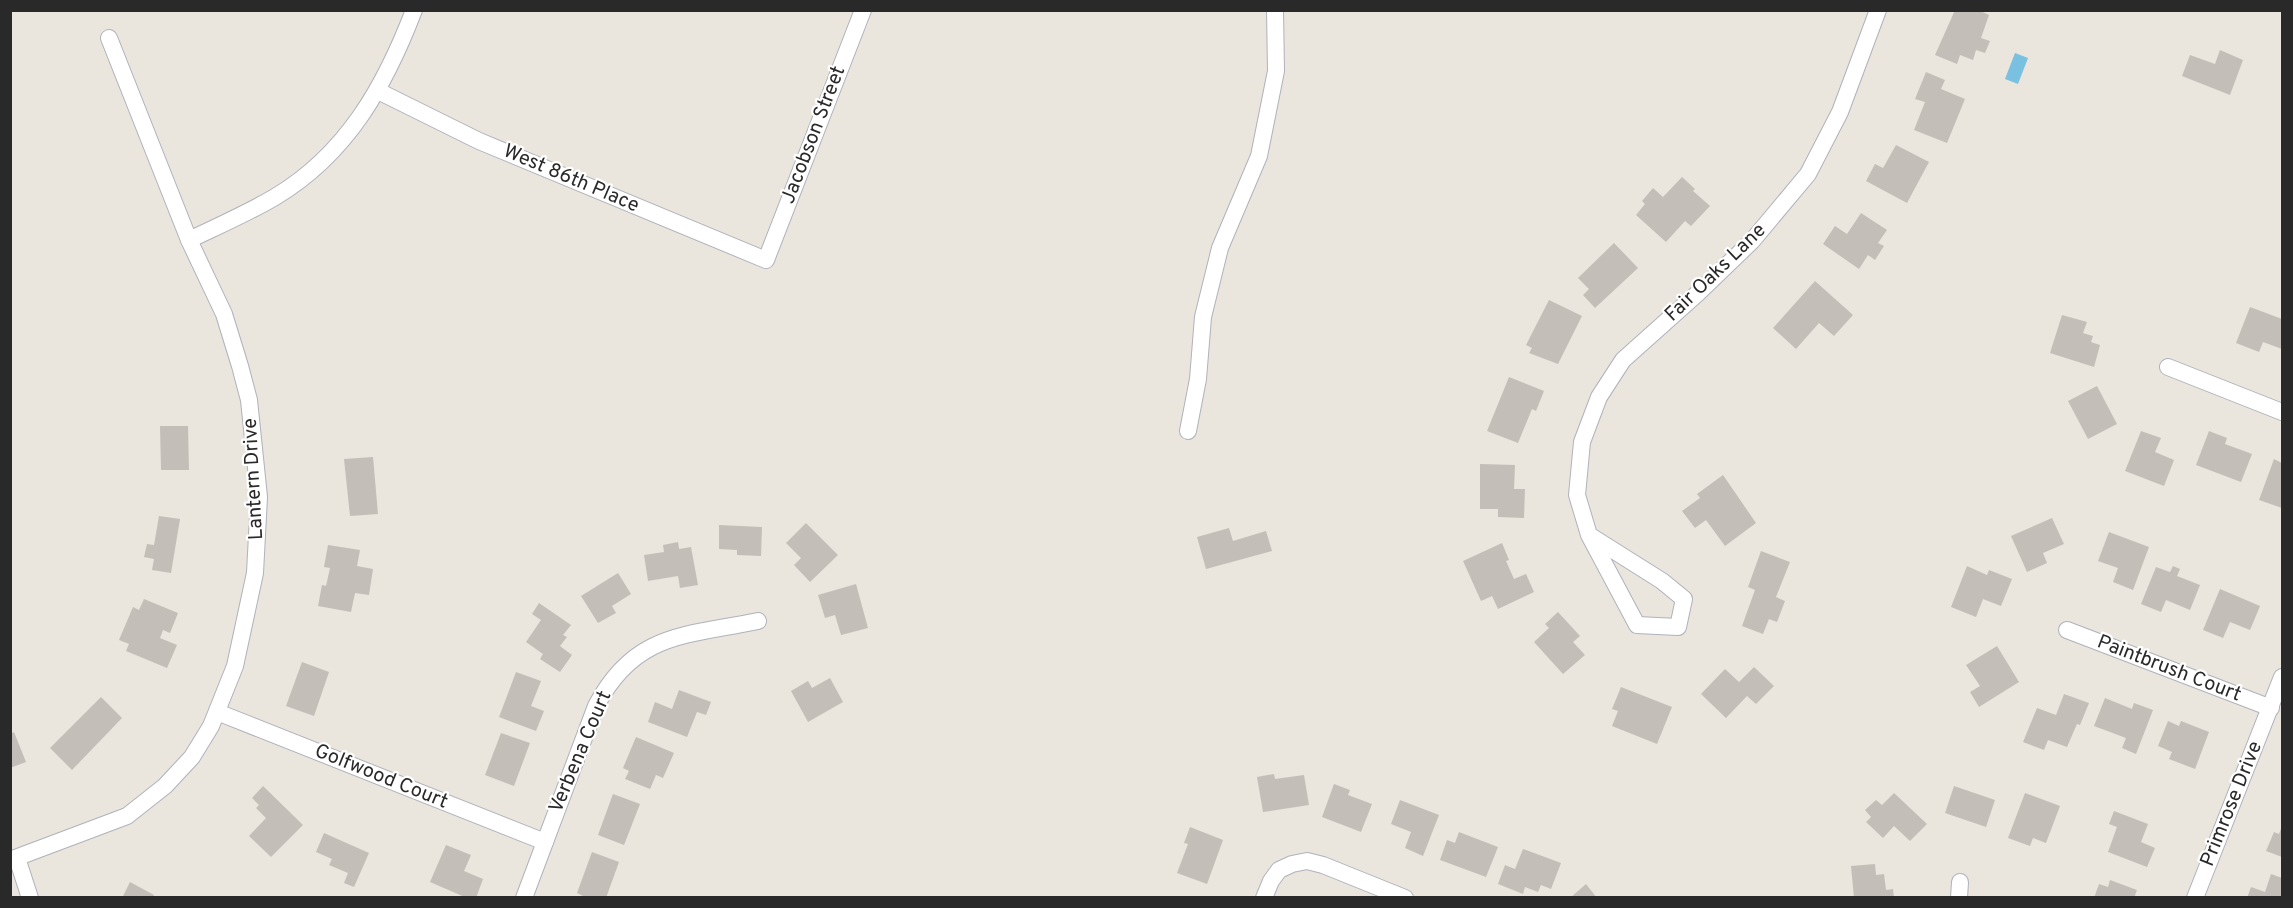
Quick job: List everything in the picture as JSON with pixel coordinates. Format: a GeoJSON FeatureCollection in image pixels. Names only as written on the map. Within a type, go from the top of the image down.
{"type":"FeatureCollection","features":[{"type":"Feature","properties":{"kind":"street"},"geometry":{"type":"LineString","coordinates":[[189,240],[275,197],[298,182],[334,148],[354,126],[378,91],[414,10]]}},
{"type":"Feature","properties":{"kind":"street","name":"Jacobson Street"},"geometry":{"type":"LineString","coordinates":[[766,260],[863,10]]}},
{"type":"Feature","properties":{"kind":"street"},"geometry":{"type":"LineString","coordinates":[[1188,431],[1198,379],[1203,317],[1220,248],[1259,156],[1276,71],[1275,10]]}},
{"type":"Feature","properties":{"kind":"street","name":"Fair Oaks Lane"},"geometry":{"type":"LineString","coordinates":[[1589,535],[1662,581],[1684,599],[1678,627],[1637,625],[1589,535],[1577,495],[1582,442],[1599,397],[1623,360],[1752,241],[1808,174],[1840,112],[1878,10]]}},
{"type":"Feature","properties":{"kind":"street","name":"Lantern Drive"},"geometry":{"type":"LineString","coordinates":[[14,859],[127,816],[140,808],[179,773],[192,757],[217,712],[235,666],[251,598],[258,549],[259,497],[249,400],[240,366],[224,314],[189,240],[109,38]]}},
{"type":"Feature","properties":{"kind":"street","name":"West 86th Place"},"geometry":{"type":"LineString","coordinates":[[378,91],[479,141],[766,260]]}},
{"type":"Feature","properties":{"kind":"street"},"geometry":{"type":"LineString","coordinates":[[2168,367],[2283,412]]}},
{"type":"Feature","properties":{"kind":"street","name":"Verbena Court"},"geometry":{"type":"LineString","coordinates":[[524,897],[596,706],[608,686],[624,667],[635,656],[674,637],[758,621]]}},
{"type":"Feature","properties":{"kind":"street","name":"Paintbrush Court"},"geometry":{"type":"LineString","coordinates":[[2067,630],[2271,708]]}},
{"type":"Feature","properties":{"kind":"street","name":"Primrose Drive"},"geometry":{"type":"LineString","coordinates":[[2195,897],[2283,677]]}},
{"type":"Feature","properties":{"kind":"street","name":"Golfwood Court"},"geometry":{"type":"LineString","coordinates":[[217,712],[545,842]]}},
{"type":"Feature","properties":{"kind":"street"},"geometry":{"type":"LineString","coordinates":[[14,859],[30,897]]}},
{"type":"Feature","properties":{"kind":"street"},"geometry":{"type":"LineString","coordinates":[[1264,897],[1270,881],[1279,870],[1307,861],[1405,897]]}},
{"type":"Feature","properties":{"kind":"water"},"geometry":{"type":"Polygon","coordinates":[[[2015,53],[2028,58],[2018,84],[2005,79],[2015,53]]]}},
{"type":"Feature","properties":{"kind":"building"},"geometry":{"type":"Polygon","coordinates":[[[1955,10],[1978,10],[1989,15],[1981,38],[1990,41],[1985,53],[1976,50],[1973,60],[1960,55],[1957,64],[1935,55],[1955,10]]]}},
{"type":"Feature","properties":{"kind":"building"},"geometry":{"type":"Polygon","coordinates":[[[2220,50],[2243,60],[2230,95],[2182,76],[2190,55],[2215,64],[2220,50]]]}},
{"type":"Feature","properties":{"kind":"building"},"geometry":{"type":"Polygon","coordinates":[[[1926,72],[1945,80],[1941,89],[1965,99],[1947,143],[1914,130],[1925,102],[1915,99],[1926,72]]]}},
{"type":"Feature","properties":{"kind":"building"},"geometry":{"type":"Polygon","coordinates":[[[1896,145],[1929,162],[1907,203],[1866,181],[1875,164],[1883,168],[1896,145]]]}},
{"type":"Feature","properties":{"kind":"building"},"geometry":{"type":"Polygon","coordinates":[[[1682,177],[1695,189],[1693,191],[1710,206],[1691,226],[1685,221],[1666,242],[1636,215],[1645,204],[1642,201],[1653,188],[1663,197],[1682,177]]]}},
{"type":"Feature","properties":{"kind":"building"},"geometry":{"type":"Polygon","coordinates":[[[1861,213],[1887,230],[1878,243],[1884,246],[1875,260],[1868,255],[1859,269],[1823,244],[1835,226],[1847,234],[1861,213]]]}},
{"type":"Feature","properties":{"kind":"building"},"geometry":{"type":"Polygon","coordinates":[[[1614,243],[1638,268],[1595,308],[1583,295],[1589,289],[1578,278],[1614,243]]]}},
{"type":"Feature","properties":{"kind":"building"},"geometry":{"type":"Polygon","coordinates":[[[1815,281],[1853,315],[1834,336],[1819,323],[1796,349],[1773,328],[1815,281]]]}},
{"type":"Feature","properties":{"kind":"building"},"geometry":{"type":"Polygon","coordinates":[[[1549,300],[1582,316],[1558,364],[1529,353],[1532,348],[1526,345],[1549,300]]]}},
{"type":"Feature","properties":{"kind":"building"},"geometry":{"type":"Polygon","coordinates":[[[2250,307],[2282,319],[2282,349],[2263,342],[2259,352],[2236,343],[2250,307]]]}},
{"type":"Feature","properties":{"kind":"building"},"geometry":{"type":"Polygon","coordinates":[[[2062,315],[2087,322],[2083,333],[2093,336],[2091,342],[2100,345],[2094,367],[2050,353],[2062,315]]]}},
{"type":"Feature","properties":{"kind":"building"},"geometry":{"type":"Polygon","coordinates":[[[1509,377],[1544,391],[1536,411],[1532,409],[1518,443],[1487,431],[1509,377]]]}},
{"type":"Feature","properties":{"kind":"building"},"geometry":{"type":"Polygon","coordinates":[[[2097,386],[2117,424],[2088,439],[2068,401],[2097,386]]]}},
{"type":"Feature","properties":{"kind":"building"},"geometry":{"type":"Polygon","coordinates":[[[160,426],[188,426],[189,470],[161,470],[160,426]]]}},
{"type":"Feature","properties":{"kind":"building"},"geometry":{"type":"Polygon","coordinates":[[[2141,431],[2161,438],[2155,452],[2174,460],[2164,486],[2125,471],[2141,431]]]}},
{"type":"Feature","properties":{"kind":"building"},"geometry":{"type":"Polygon","coordinates":[[[2209,431],[2227,438],[2225,444],[2252,454],[2241,482],[2196,465],[2209,431]]]}},
{"type":"Feature","properties":{"kind":"building"},"geometry":{"type":"Polygon","coordinates":[[[373,457],[378,514],[350,516],[344,459],[373,457]]]}},
{"type":"Feature","properties":{"kind":"building"},"geometry":{"type":"Polygon","coordinates":[[[2274,459],[2282,463],[2282,508],[2259,500],[2274,459]]]}},
{"type":"Feature","properties":{"kind":"building"},"geometry":{"type":"Polygon","coordinates":[[[1480,464],[1515,465],[1514,489],[1525,489],[1524,518],[1498,517],[1498,509],[1480,509],[1480,464]]]}},
{"type":"Feature","properties":{"kind":"building"},"geometry":{"type":"Polygon","coordinates":[[[1723,475],[1756,523],[1725,546],[1706,520],[1695,528],[1682,511],[1700,498],[1697,494],[1723,475]]]}},
{"type":"Feature","properties":{"kind":"building"},"geometry":{"type":"Polygon","coordinates":[[[159,516],[180,519],[171,573],[152,570],[154,559],[144,557],[147,544],[154,545],[159,516]]]}},
{"type":"Feature","properties":{"kind":"building"},"geometry":{"type":"Polygon","coordinates":[[[2052,518],[2064,544],[2043,553],[2047,563],[2027,572],[2011,536],[2052,518]]]}},
{"type":"Feature","properties":{"kind":"building"},"geometry":{"type":"Polygon","coordinates":[[[806,523],[838,555],[810,582],[794,565],[801,558],[786,543],[806,523]]]}},
{"type":"Feature","properties":{"kind":"building"},"geometry":{"type":"Polygon","coordinates":[[[719,525],[762,527],[761,556],[737,555],[737,550],[719,549],[719,525]]]}},
{"type":"Feature","properties":{"kind":"building"},"geometry":{"type":"Polygon","coordinates":[[[1229,528],[1233,541],[1266,531],[1272,551],[1206,569],[1197,537],[1229,528]]]}},
{"type":"Feature","properties":{"kind":"building"},"geometry":{"type":"Polygon","coordinates":[[[2109,532],[2149,547],[2133,590],[2113,582],[2118,568],[2098,561],[2109,532]]]}},
{"type":"Feature","properties":{"kind":"building"},"geometry":{"type":"Polygon","coordinates":[[[678,542],[679,549],[691,547],[698,585],[680,588],[678,576],[648,581],[644,555],[664,552],[663,545],[678,542]]]}},
{"type":"Feature","properties":{"kind":"building"},"geometry":{"type":"Polygon","coordinates":[[[1502,543],[1509,560],[1506,561],[1514,579],[1526,574],[1534,592],[1498,609],[1492,596],[1481,601],[1463,561],[1502,543]]]}},
{"type":"Feature","properties":{"kind":"building"},"geometry":{"type":"Polygon","coordinates":[[[328,545],[360,550],[357,566],[373,569],[369,595],[355,593],[351,612],[318,606],[322,585],[326,586],[330,568],[324,567],[328,545]]]}},
{"type":"Feature","properties":{"kind":"building"},"geometry":{"type":"Polygon","coordinates":[[[1761,551],[1790,562],[1776,597],[1785,601],[1777,622],[1769,619],[1763,634],[1742,626],[1755,590],[1748,587],[1761,551]]]}},
{"type":"Feature","properties":{"kind":"building"},"geometry":{"type":"Polygon","coordinates":[[[1967,566],[1987,575],[1989,570],[2012,579],[2001,606],[1983,599],[1976,617],[1951,607],[1967,566]]]}},
{"type":"Feature","properties":{"kind":"building"},"geometry":{"type":"Polygon","coordinates":[[[2173,566],[2180,569],[2177,576],[2200,585],[2190,610],[2166,600],[2161,612],[2141,604],[2156,567],[2170,572],[2173,566]]]}},
{"type":"Feature","properties":{"kind":"building"},"geometry":{"type":"Polygon","coordinates":[[[618,573],[631,594],[612,606],[616,613],[598,623],[581,596],[618,573]]]}},
{"type":"Feature","properties":{"kind":"building"},"geometry":{"type":"Polygon","coordinates":[[[856,584],[868,628],[841,635],[835,615],[825,618],[818,595],[856,584]]]}},
{"type":"Feature","properties":{"kind":"building"},"geometry":{"type":"Polygon","coordinates":[[[2220,589],[2260,606],[2250,630],[2230,622],[2223,638],[2203,630],[2220,589]]]}},
{"type":"Feature","properties":{"kind":"building"},"geometry":{"type":"Polygon","coordinates":[[[144,599],[178,613],[170,633],[163,630],[160,638],[177,645],[167,668],[126,651],[129,644],[119,640],[133,607],[139,610],[144,599]]]}},
{"type":"Feature","properties":{"kind":"building"},"geometry":{"type":"Polygon","coordinates":[[[539,603],[571,625],[563,635],[567,637],[560,646],[572,655],[560,672],[540,659],[543,654],[526,642],[541,620],[532,614],[539,603]]]}},
{"type":"Feature","properties":{"kind":"building"},"geometry":{"type":"Polygon","coordinates":[[[1558,612],[1580,636],[1573,642],[1585,655],[1563,674],[1534,642],[1549,628],[1545,624],[1558,612]]]}},
{"type":"Feature","properties":{"kind":"building"},"geometry":{"type":"Polygon","coordinates":[[[1997,646],[2019,682],[1979,707],[1970,692],[1980,686],[1966,665],[1997,646]]]}},
{"type":"Feature","properties":{"kind":"building"},"geometry":{"type":"Polygon","coordinates":[[[302,662],[329,672],[314,716],[286,706],[302,662]]]}},
{"type":"Feature","properties":{"kind":"building"},"geometry":{"type":"Polygon","coordinates":[[[1754,667],[1774,686],[1756,704],[1747,696],[1726,718],[1701,694],[1725,669],[1739,682],[1754,667]]]}},
{"type":"Feature","properties":{"kind":"building"},"geometry":{"type":"Polygon","coordinates":[[[516,672],[541,681],[531,706],[544,711],[536,731],[499,717],[516,672]]]}},
{"type":"Feature","properties":{"kind":"building"},"geometry":{"type":"Polygon","coordinates":[[[830,678],[843,702],[808,722],[791,691],[808,681],[812,688],[830,678]]]}},
{"type":"Feature","properties":{"kind":"building"},"geometry":{"type":"Polygon","coordinates":[[[1621,687],[1672,707],[1657,744],[1612,726],[1618,711],[1612,709],[1621,687]]]}},
{"type":"Feature","properties":{"kind":"building"},"geometry":{"type":"Polygon","coordinates":[[[679,690],[711,702],[706,715],[697,712],[687,737],[648,722],[655,702],[672,709],[679,690]]]}},
{"type":"Feature","properties":{"kind":"building"},"geometry":{"type":"Polygon","coordinates":[[[2064,694],[2089,703],[2067,747],[2048,740],[2044,750],[2023,742],[2037,708],[2056,715],[2064,694]]]}},
{"type":"Feature","properties":{"kind":"building"},"geometry":{"type":"Polygon","coordinates":[[[101,697],[122,718],[72,770],[50,748],[101,697]]]}},
{"type":"Feature","properties":{"kind":"building"},"geometry":{"type":"Polygon","coordinates":[[[2105,698],[2132,709],[2134,703],[2153,710],[2136,754],[2122,748],[2126,738],[2094,726],[2105,698]]]}},
{"type":"Feature","properties":{"kind":"building"},"geometry":{"type":"Polygon","coordinates":[[[2168,721],[2179,726],[2181,721],[2209,732],[2195,769],[2169,759],[2172,752],[2158,746],[2168,721]]]}},
{"type":"Feature","properties":{"kind":"building"},"geometry":{"type":"Polygon","coordinates":[[[14,732],[26,762],[10,768],[10,734],[14,732]]]}},
{"type":"Feature","properties":{"kind":"building"},"geometry":{"type":"Polygon","coordinates":[[[501,733],[530,743],[514,786],[485,775],[501,733]]]}},
{"type":"Feature","properties":{"kind":"building"},"geometry":{"type":"Polygon","coordinates":[[[636,737],[674,753],[663,778],[656,775],[650,789],[625,779],[629,771],[623,768],[636,737]]]}},
{"type":"Feature","properties":{"kind":"building"},"geometry":{"type":"Polygon","coordinates":[[[1274,774],[1275,779],[1304,775],[1309,805],[1263,812],[1257,777],[1274,774]]]}},
{"type":"Feature","properties":{"kind":"building"},"geometry":{"type":"Polygon","coordinates":[[[1334,784],[1350,790],[1348,795],[1372,804],[1361,832],[1322,817],[1334,784]]]}},
{"type":"Feature","properties":{"kind":"building"},"geometry":{"type":"Polygon","coordinates":[[[263,786],[303,825],[271,857],[249,836],[266,818],[256,808],[259,805],[252,798],[263,786]]]}},
{"type":"Feature","properties":{"kind":"building"},"geometry":{"type":"Polygon","coordinates":[[[1954,786],[1995,800],[1986,827],[1945,813],[1954,786]]]}},
{"type":"Feature","properties":{"kind":"building"},"geometry":{"type":"Polygon","coordinates":[[[1894,793],[1927,824],[1910,841],[1894,826],[1883,838],[1866,822],[1871,817],[1865,810],[1876,800],[1882,805],[1894,793]]]}},
{"type":"Feature","properties":{"kind":"building"},"geometry":{"type":"Polygon","coordinates":[[[2025,793],[2060,806],[2046,843],[2033,838],[2030,846],[2008,838],[2025,793]]]}},
{"type":"Feature","properties":{"kind":"building"},"geometry":{"type":"Polygon","coordinates":[[[613,794],[640,804],[624,845],[598,835],[613,794]]]}},
{"type":"Feature","properties":{"kind":"building"},"geometry":{"type":"Polygon","coordinates":[[[1400,800],[1439,815],[1423,856],[1405,848],[1411,832],[1391,824],[1400,800]]]}},
{"type":"Feature","properties":{"kind":"building"},"geometry":{"type":"Polygon","coordinates":[[[2114,811],[2148,824],[2141,842],[2155,848],[2147,867],[2108,852],[2117,827],[2109,824],[2114,811]]]}},
{"type":"Feature","properties":{"kind":"building"},"geometry":{"type":"Polygon","coordinates":[[[2282,826],[2282,857],[2266,851],[2274,832],[2279,834],[2282,826]]]}},
{"type":"Feature","properties":{"kind":"building"},"geometry":{"type":"Polygon","coordinates":[[[1190,827],[1223,840],[1207,884],[1177,873],[1188,844],[1184,843],[1190,827]]]}},
{"type":"Feature","properties":{"kind":"building"},"geometry":{"type":"Polygon","coordinates":[[[1459,832],[1498,847],[1486,877],[1440,860],[1447,840],[1455,843],[1459,832]]]}},
{"type":"Feature","properties":{"kind":"building"},"geometry":{"type":"Polygon","coordinates":[[[324,833],[369,853],[354,887],[344,883],[348,873],[329,865],[332,859],[316,852],[324,833]]]}},
{"type":"Feature","properties":{"kind":"building"},"geometry":{"type":"Polygon","coordinates":[[[446,845],[471,855],[464,871],[483,879],[476,898],[467,898],[430,882],[446,845]]]}},
{"type":"Feature","properties":{"kind":"building"},"geometry":{"type":"Polygon","coordinates":[[[1523,849],[1561,863],[1551,889],[1541,885],[1538,892],[1525,887],[1523,894],[1498,884],[1505,865],[1515,869],[1523,849]]]}},
{"type":"Feature","properties":{"kind":"building"},"geometry":{"type":"Polygon","coordinates":[[[592,852],[619,862],[606,898],[587,898],[577,893],[592,852]]]}},
{"type":"Feature","properties":{"kind":"building"},"geometry":{"type":"Polygon","coordinates":[[[1875,864],[1876,875],[1884,874],[1886,890],[1893,889],[1894,898],[1854,898],[1851,866],[1875,864]]]}},
{"type":"Feature","properties":{"kind":"building"},"geometry":{"type":"Polygon","coordinates":[[[2271,874],[2282,878],[2282,898],[2247,898],[2251,887],[2265,892],[2271,874]]]}},
{"type":"Feature","properties":{"kind":"building"},"geometry":{"type":"Polygon","coordinates":[[[2110,880],[2137,890],[2134,898],[2094,898],[2099,884],[2108,887],[2110,880]]]}},
{"type":"Feature","properties":{"kind":"building"},"geometry":{"type":"Polygon","coordinates":[[[130,882],[154,895],[152,898],[122,898],[130,882]]]}},
{"type":"Feature","properties":{"kind":"building"},"geometry":{"type":"Polygon","coordinates":[[[1586,884],[1597,898],[1570,898],[1586,884]]]}}]}
